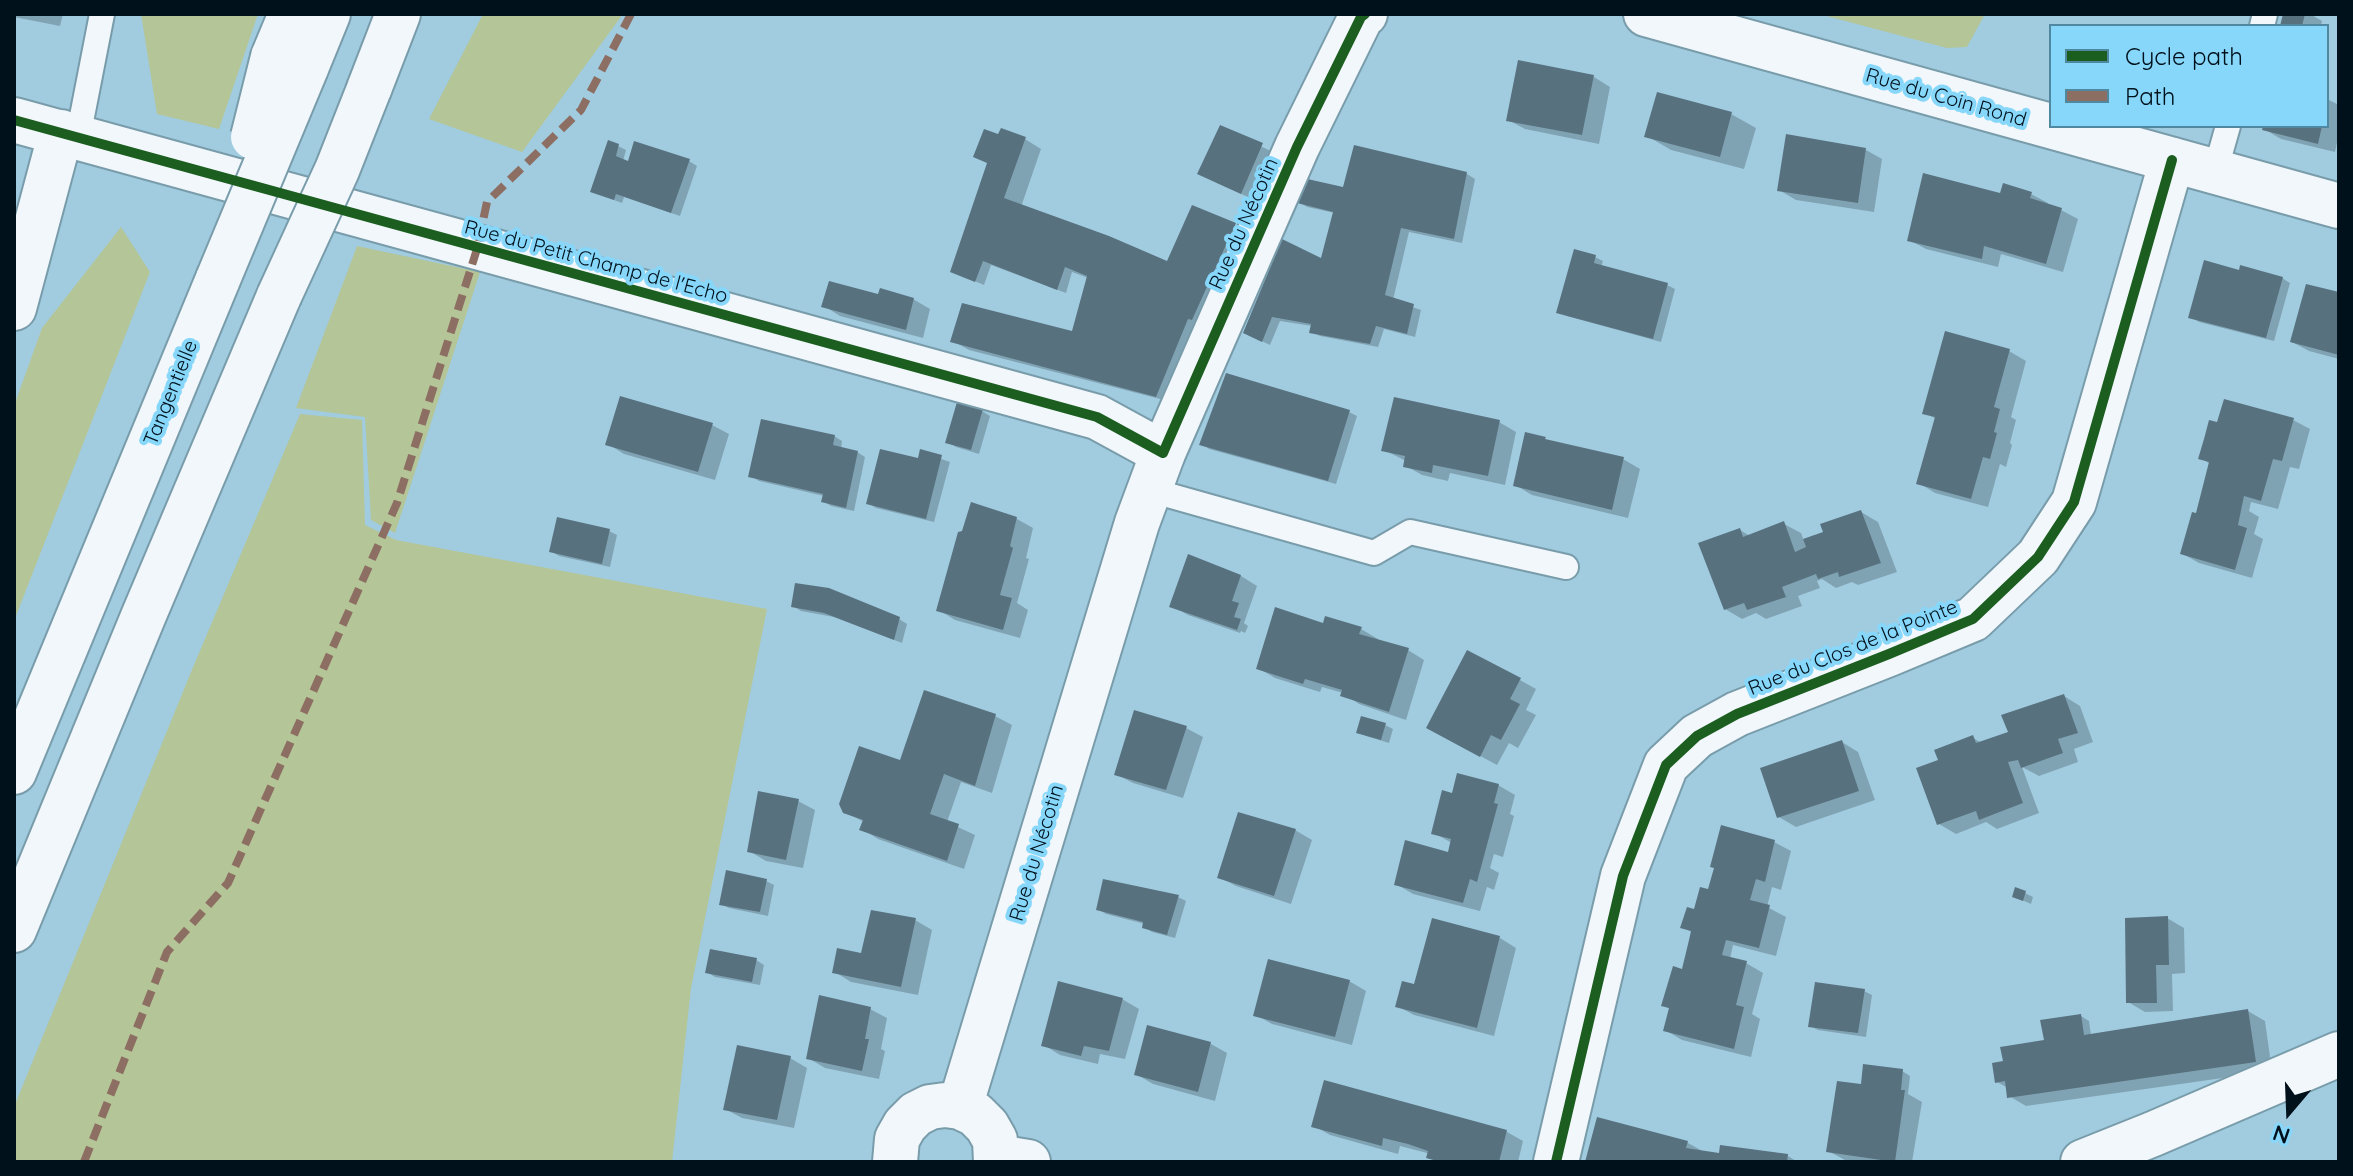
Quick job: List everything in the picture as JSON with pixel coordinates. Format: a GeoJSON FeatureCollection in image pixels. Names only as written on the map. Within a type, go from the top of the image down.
{"type":"FeatureCollection","features":[{"type":"Feature","properties":{"kind":"street"},"geometry":{"type":"LineString","coordinates":[[290,63],[291,14]]}},
{"type":"Feature","properties":{"kind":"street","name":"Tangentielle"},"geometry":{"type":"LineString","coordinates":[[14,772],[218,279],[290,63],[328,14]]}},
{"type":"Feature","properties":{"kind":"street","name":"Rue du Nécotin"},"geometry":{"type":"LineString","coordinates":[[965,1090],[1137,523],[1156,472],[1297,147],[1365,14]]}},
{"type":"Feature","properties":{"kind":"street","name":"Rue du Coin Rond"},"geometry":{"type":"LineString","coordinates":[[1646,14],[2049,126]]}},
{"type":"Feature","properties":{"kind":"street"},"geometry":{"type":"LineString","coordinates":[[14,930],[279,296],[337,170],[398,18]]}},
{"type":"Feature","properties":{"kind":"street","name":"Rue du Petit Champ de l'Echo"},"geometry":{"type":"LineString","coordinates":[[14,120],[1097,417],[1156,472]]}},
{"type":"Feature","properties":{"kind":"street","name":"Rue du Coin Rond"},"geometry":{"type":"LineString","coordinates":[[2057,128],[2339,206]]}},
{"type":"Feature","properties":{"kind":"street"},"geometry":{"type":"LineString","coordinates":[[14,308],[69,135]]}},
{"type":"Feature","properties":{"kind":"street","name":"Rue du Clos de la Pointe"},"geometry":{"type":"LineString","coordinates":[[1556,1162],[1623,876],[1666,765],[1697,736],[1737,714],[1973,619],[2038,557],[2074,502],[2172,160]]}},
{"type":"Feature","properties":{"kind":"street"},"geometry":{"type":"LineString","coordinates":[[2083,1162],[2339,1054]]}},
{"type":"Feature","properties":{"kind":"street"},"geometry":{"type":"LineString","coordinates":[[890,1161],[897,1139],[916,1114],[930,1107],[945,1105],[965,1090],[975,1114],[987,1126],[1007,1160]]}},
{"type":"Feature","properties":{"kind":"lane"},"geometry":{"type":"LineString","coordinates":[[69,135],[102,14]]}},
{"type":"Feature","properties":{"kind":"lane"},"geometry":{"type":"LineString","coordinates":[[2215,172],[2227,128]]}},
{"type":"Feature","properties":{"kind":"lane"},"geometry":{"type":"LineString","coordinates":[[1156,472],[1374,553],[1410,532],[1566,567]]}},
{"type":"Feature","properties":{"kind":"green space"},"geometry":{"type":"Polygon","coordinates":[[[141,14],[258,14],[219,129],[157,114],[141,14]]]}},
{"type":"Feature","properties":{"kind":"green space"},"geometry":{"type":"Polygon","coordinates":[[[483,14],[623,14],[522,152],[429,119],[483,14]]]}},
{"type":"Feature","properties":{"kind":"green space"},"geometry":{"type":"Polygon","coordinates":[[[1819,14],[1985,14],[1967,47],[1947,48],[1819,14]]]}},
{"type":"Feature","properties":{"kind":"green space"},"geometry":{"type":"Polygon","coordinates":[[[121,227],[150,272],[14,621],[14,406],[42,328],[121,227]]]}},
{"type":"Feature","properties":{"kind":"green space"},"geometry":{"type":"Polygon","coordinates":[[[357,246],[480,272],[395,533],[371,520],[365,417],[296,408],[357,246]]]}},
{"type":"Feature","properties":{"kind":"green space"},"geometry":{"type":"Polygon","coordinates":[[[300,414],[362,420],[365,525],[396,540],[767,609],[691,988],[672,1162],[14,1162],[14,1107],[300,414]]]}},
{"type":"Feature","properties":{"kind":"building"},"geometry":{"type":"Polygon","coordinates":[[[2283,14],[2305,14],[2302,24],[2280,24],[2283,14]]]}},
{"type":"Feature","properties":{"kind":"building"},"geometry":{"type":"Polygon","coordinates":[[[1518,60],[1594,75],[1582,135],[1506,121],[1518,60]]]}},
{"type":"Feature","properties":{"kind":"building"},"geometry":{"type":"Polygon","coordinates":[[[1657,92],[1732,112],[1720,157],[1644,137],[1657,92]]]}},
{"type":"Feature","properties":{"kind":"building"},"geometry":{"type":"Polygon","coordinates":[[[1220,125],[1263,143],[1241,194],[1197,174],[1220,125]]]}},
{"type":"Feature","properties":{"kind":"building"},"geometry":{"type":"Polygon","coordinates":[[[1001,128],[1026,137],[1004,198],[1109,236],[1167,261],[1192,205],[1236,223],[1192,320],[1188,319],[1156,397],[950,342],[962,303],[1072,331],[1087,276],[1065,267],[1057,290],[983,261],[975,282],[950,272],[987,163],[973,157],[984,129],[998,134],[1001,128]]]}},
{"type":"Feature","properties":{"kind":"building"},"geometry":{"type":"Polygon","coordinates":[[[2262,128],[2322,128],[2318,144],[2262,128]]]}},
{"type":"Feature","properties":{"kind":"building"},"geometry":{"type":"Polygon","coordinates":[[[1786,134],[1866,148],[1858,203],[1777,191],[1786,134]]]}},
{"type":"Feature","properties":{"kind":"building"},"geometry":{"type":"Polygon","coordinates":[[[608,140],[619,144],[616,156],[628,161],[634,141],[690,159],[671,213],[616,194],[614,200],[590,192],[608,140]]]}},
{"type":"Feature","properties":{"kind":"building"},"geometry":{"type":"Polygon","coordinates":[[[1354,145],[1467,172],[1454,239],[1401,228],[1385,295],[1414,304],[1407,334],[1376,326],[1370,344],[1309,333],[1311,324],[1272,317],[1262,342],[1243,333],[1282,239],[1321,258],[1333,212],[1297,203],[1303,178],[1343,187],[1354,145]]]}},
{"type":"Feature","properties":{"kind":"building"},"geometry":{"type":"Polygon","coordinates":[[[1923,173],[2000,193],[2003,183],[2032,192],[2030,198],[2062,208],[2046,264],[1984,246],[1982,259],[1907,241],[1923,173]]]}},
{"type":"Feature","properties":{"kind":"building"},"geometry":{"type":"Polygon","coordinates":[[[1574,249],[1596,255],[1594,263],[1668,283],[1653,339],[1556,313],[1574,249]]]}},
{"type":"Feature","properties":{"kind":"building"},"geometry":{"type":"Polygon","coordinates":[[[2204,260],[2239,270],[2240,265],[2283,277],[2266,338],[2188,318],[2204,260]]]}},
{"type":"Feature","properties":{"kind":"building"},"geometry":{"type":"Polygon","coordinates":[[[829,281],[878,294],[880,288],[914,298],[906,330],[821,307],[829,281]]]}},
{"type":"Feature","properties":{"kind":"building"},"geometry":{"type":"Polygon","coordinates":[[[2306,284],[2339,292],[2339,355],[2290,342],[2306,284]]]}},
{"type":"Feature","properties":{"kind":"building"},"geometry":{"type":"Polygon","coordinates":[[[1945,331],[2010,349],[1994,407],[2000,409],[1994,432],[1997,433],[1990,459],[1983,457],[1971,499],[1916,484],[1935,417],[1922,414],[1945,331]]]}},
{"type":"Feature","properties":{"kind":"building"},"geometry":{"type":"Polygon","coordinates":[[[1226,373],[1350,410],[1328,481],[1199,445],[1226,373]]]}},
{"type":"Feature","properties":{"kind":"building"},"geometry":{"type":"Polygon","coordinates":[[[620,396],[713,423],[698,472],[605,445],[620,396]]]}},
{"type":"Feature","properties":{"kind":"building"},"geometry":{"type":"Polygon","coordinates":[[[1394,397],[1500,420],[1488,476],[1433,465],[1432,473],[1403,467],[1405,456],[1381,451],[1394,397]]]}},
{"type":"Feature","properties":{"kind":"building"},"geometry":{"type":"Polygon","coordinates":[[[2224,399],[2294,418],[2282,461],[2273,459],[2261,501],[2244,496],[2238,525],[2247,528],[2235,570],[2180,554],[2192,512],[2196,513],[2209,462],[2198,459],[2209,420],[2217,422],[2224,399]]]}},
{"type":"Feature","properties":{"kind":"building"},"geometry":{"type":"Polygon","coordinates":[[[957,402],[983,409],[971,450],[945,443],[957,402]]]}},
{"type":"Feature","properties":{"kind":"building"},"geometry":{"type":"Polygon","coordinates":[[[761,419],[835,435],[833,445],[858,451],[846,508],[821,502],[823,494],[748,477],[761,419]]]}},
{"type":"Feature","properties":{"kind":"building"},"geometry":{"type":"Polygon","coordinates":[[[1525,432],[1624,457],[1612,510],[1513,486],[1525,432]]]}},
{"type":"Feature","properties":{"kind":"building"},"geometry":{"type":"Polygon","coordinates":[[[880,449],[918,458],[920,449],[942,455],[926,519],[866,504],[880,449]]]}},
{"type":"Feature","properties":{"kind":"building"},"geometry":{"type":"Polygon","coordinates":[[[971,502],[1017,517],[1010,546],[1013,548],[1000,595],[1012,598],[1003,630],[936,611],[958,532],[962,531],[971,502]]]}},
{"type":"Feature","properties":{"kind":"building"},"geometry":{"type":"Polygon","coordinates":[[[1861,510],[1881,563],[1839,577],[1838,572],[1818,579],[1816,574],[1782,587],[1786,597],[1747,610],[1744,603],[1724,610],[1698,543],[1740,528],[1743,537],[1784,521],[1795,552],[1806,547],[1803,539],[1823,532],[1820,524],[1861,510]]]}},
{"type":"Feature","properties":{"kind":"building"},"geometry":{"type":"Polygon","coordinates":[[[557,517],[610,529],[602,564],[549,552],[557,517]]]}},
{"type":"Feature","properties":{"kind":"building"},"geometry":{"type":"Polygon","coordinates":[[[1188,554],[1241,575],[1232,601],[1239,603],[1234,617],[1241,619],[1237,630],[1169,607],[1188,554]]]}},
{"type":"Feature","properties":{"kind":"building"},"geometry":{"type":"Polygon","coordinates":[[[795,583],[829,588],[900,617],[894,640],[824,613],[791,607],[795,583]]]}},
{"type":"Feature","properties":{"kind":"building"},"geometry":{"type":"Polygon","coordinates":[[[1275,607],[1323,623],[1325,616],[1362,627],[1359,634],[1409,648],[1389,712],[1340,696],[1342,690],[1305,679],[1303,684],[1256,669],[1275,607]]]}},
{"type":"Feature","properties":{"kind":"building"},"geometry":{"type":"Polygon","coordinates":[[[1467,650],[1521,678],[1510,699],[1520,704],[1501,740],[1491,735],[1480,757],[1426,728],[1467,650]]]}},
{"type":"Feature","properties":{"kind":"building"},"geometry":{"type":"Polygon","coordinates":[[[924,690],[996,714],[975,786],[944,774],[930,814],[959,824],[947,861],[859,830],[863,820],[843,813],[839,804],[859,746],[900,760],[924,690]]]}},
{"type":"Feature","properties":{"kind":"building"},"geometry":{"type":"Polygon","coordinates":[[[2064,694],[2078,733],[2058,739],[2063,753],[2021,768],[2018,760],[2008,762],[2023,803],[1979,820],[1976,811],[1937,825],[1916,768],[1938,760],[1934,750],[1973,735],[1976,743],[2008,732],[2001,715],[2064,694]]]}},
{"type":"Feature","properties":{"kind":"building"},"geometry":{"type":"Polygon","coordinates":[[[1134,710],[1187,726],[1166,790],[1114,775],[1134,710]]]}},
{"type":"Feature","properties":{"kind":"building"},"geometry":{"type":"Polygon","coordinates":[[[1361,716],[1386,723],[1381,740],[1356,733],[1361,716]]]}},
{"type":"Feature","properties":{"kind":"building"},"geometry":{"type":"Polygon","coordinates":[[[1842,740],[1859,791],[1777,818],[1760,768],[1842,740]]]}},
{"type":"Feature","properties":{"kind":"building"},"geometry":{"type":"Polygon","coordinates":[[[1457,773],[1499,784],[1494,803],[1498,804],[1477,882],[1470,879],[1463,903],[1394,885],[1405,840],[1448,852],[1451,839],[1431,834],[1442,790],[1452,793],[1457,773]]]}},
{"type":"Feature","properties":{"kind":"building"},"geometry":{"type":"Polygon","coordinates":[[[758,791],[799,799],[786,860],[747,852],[758,791]]]}},
{"type":"Feature","properties":{"kind":"building"},"geometry":{"type":"Polygon","coordinates":[[[1238,812],[1296,829],[1274,896],[1217,878],[1238,812]]]}},
{"type":"Feature","properties":{"kind":"building"},"geometry":{"type":"Polygon","coordinates":[[[1721,825],[1775,840],[1765,882],[1756,879],[1750,900],[1770,905],[1759,948],[1726,940],[1722,955],[1747,961],[1736,1005],[1744,1007],[1734,1049],[1663,1031],[1669,1008],[1661,1006],[1673,966],[1682,969],[1691,931],[1680,928],[1687,907],[1694,909],[1700,887],[1708,889],[1714,868],[1710,867],[1721,825]]]}},
{"type":"Feature","properties":{"kind":"building"},"geometry":{"type":"Polygon","coordinates":[[[726,870],[767,879],[760,912],[719,905],[726,870]]]}},
{"type":"Feature","properties":{"kind":"building"},"geometry":{"type":"Polygon","coordinates":[[[1103,879],[1179,895],[1167,935],[1142,928],[1143,922],[1096,910],[1103,879]]]}},
{"type":"Feature","properties":{"kind":"building"},"geometry":{"type":"Polygon","coordinates":[[[2015,887],[2026,891],[2023,901],[2012,897],[2015,887]]]}},
{"type":"Feature","properties":{"kind":"building"},"geometry":{"type":"Polygon","coordinates":[[[871,910],[916,918],[901,987],[832,973],[837,948],[861,953],[871,910]]]}},
{"type":"Feature","properties":{"kind":"building"},"geometry":{"type":"Polygon","coordinates":[[[2168,916],[2169,965],[2156,965],[2157,1003],[2126,1003],[2125,918],[2168,916]]]}},
{"type":"Feature","properties":{"kind":"building"},"geometry":{"type":"Polygon","coordinates":[[[1432,918],[1500,936],[1477,1028],[1395,1007],[1402,981],[1414,984],[1432,918]]]}},
{"type":"Feature","properties":{"kind":"building"},"geometry":{"type":"Polygon","coordinates":[[[710,949],[757,958],[752,982],[705,973],[710,949]]]}},
{"type":"Feature","properties":{"kind":"building"},"geometry":{"type":"Polygon","coordinates":[[[1268,959],[1350,980],[1335,1037],[1253,1016],[1268,959]]]}},
{"type":"Feature","properties":{"kind":"building"},"geometry":{"type":"Polygon","coordinates":[[[1058,981],[1123,998],[1109,1051],[1084,1046],[1081,1056],[1041,1046],[1058,981]]]}},
{"type":"Feature","properties":{"kind":"building"},"geometry":{"type":"Polygon","coordinates":[[[1815,982],[1865,989],[1858,1033],[1808,1027],[1815,982]]]}},
{"type":"Feature","properties":{"kind":"building"},"geometry":{"type":"Polygon","coordinates":[[[819,995],[871,1007],[865,1039],[869,1039],[862,1071],[806,1059],[819,995]]]}},
{"type":"Feature","properties":{"kind":"building"},"geometry":{"type":"Polygon","coordinates":[[[2248,1009],[2256,1062],[2007,1098],[2005,1081],[1995,1083],[1992,1063],[2003,1061],[2000,1047],[2044,1040],[2040,1020],[2081,1014],[2084,1035],[2248,1009]]]}},
{"type":"Feature","properties":{"kind":"building"},"geometry":{"type":"Polygon","coordinates":[[[1147,1025],[1211,1042],[1198,1092],[1134,1075],[1147,1025]]]}},
{"type":"Feature","properties":{"kind":"building"},"geometry":{"type":"Polygon","coordinates":[[[737,1045],[791,1056],[777,1120],[723,1110],[737,1045]]]}},
{"type":"Feature","properties":{"kind":"building"},"geometry":{"type":"Polygon","coordinates":[[[1863,1064],[1903,1069],[1901,1090],[1905,1090],[1895,1162],[1826,1152],[1837,1081],[1861,1084],[1863,1064]]]}},
{"type":"Feature","properties":{"kind":"building"},"geometry":{"type":"Polygon","coordinates":[[[1324,1080],[1507,1130],[1499,1162],[1441,1162],[1426,1158],[1428,1151],[1408,1144],[1383,1138],[1382,1146],[1311,1127],[1324,1080]]]}},
{"type":"Feature","properties":{"kind":"building"},"geometry":{"type":"Polygon","coordinates":[[[1597,1117],[1688,1141],[1686,1148],[1719,1153],[1720,1145],[1788,1154],[1787,1162],[1585,1162],[1597,1117]]]}},
{"type":"Feature","properties":{"kind":"marked path"},"geometry":{"type":"LineString","coordinates":[[84,1162],[167,952],[228,883],[397,503],[477,249],[487,202],[581,110],[631,14]]}},
{"type":"Feature","properties":{"kind":"cycle path"},"geometry":{"type":"LineString","coordinates":[[14,120],[1097,417],[1163,453],[1297,147],[1365,14]]}},
{"type":"Feature","properties":{"kind":"cycle path"},"geometry":{"type":"LineString","coordinates":[[1556,1162],[1623,876],[1666,765],[1697,736],[1737,714],[1973,619],[2038,557],[2074,502],[2172,160]]}}]}
